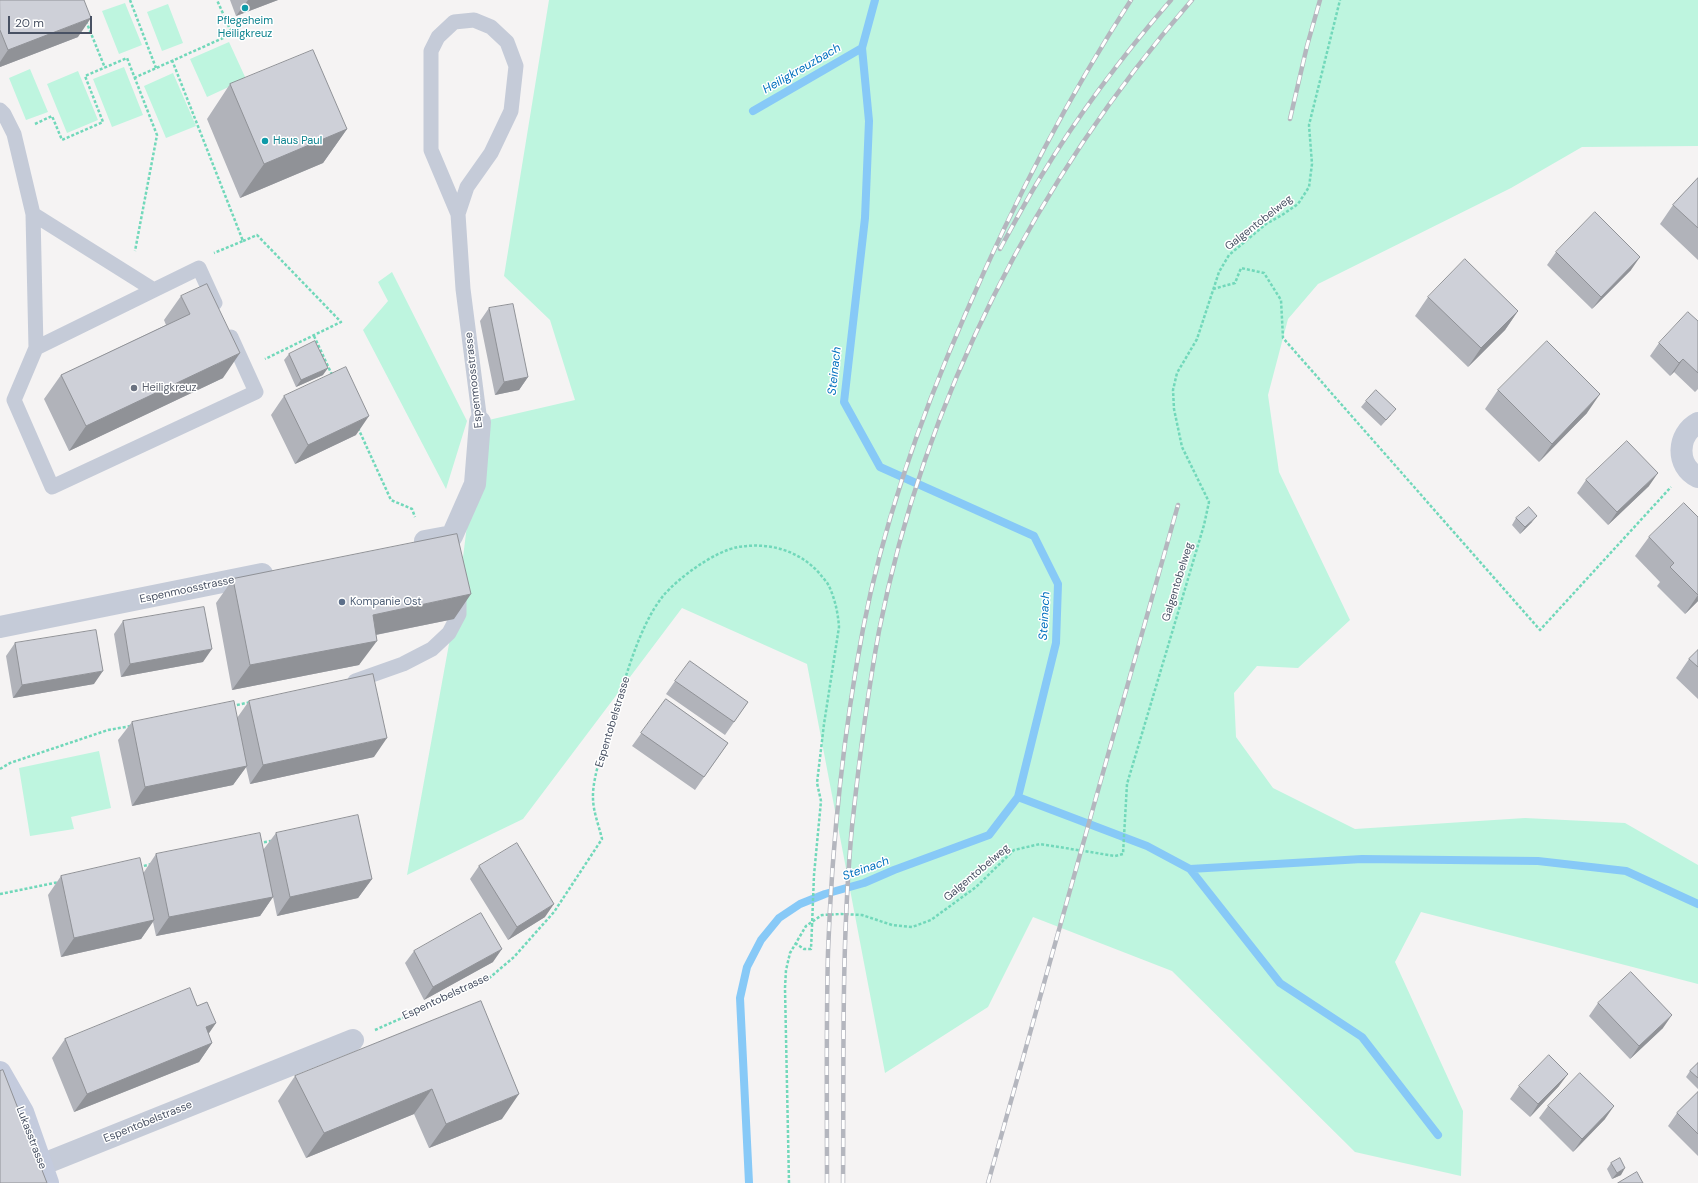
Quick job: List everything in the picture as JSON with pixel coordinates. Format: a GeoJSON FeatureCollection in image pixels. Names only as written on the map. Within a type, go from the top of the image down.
{"type":"FeatureCollection","features":[{"type":"Feature","properties":{"kind":"main road","name":"Lukasstrasse"},"geometry":{"type":"LineString","coordinates":[[0,1072],[23,1112],[45,1174]]}},
{"type":"Feature","properties":{"kind":"street","name":"Espenmoosstrasse"},"geometry":{"type":"LineString","coordinates":[[406,545],[453,544],[476,484],[480,422]]}},
{"type":"Feature","properties":{"kind":"street"},"geometry":{"type":"LineString","coordinates":[[1693,473],[1683,460],[1681,450],[1682,441],[1686,432],[1698,422]]}},
{"type":"Feature","properties":{"kind":"street","name":"Espenmoosstrasse"},"geometry":{"type":"LineString","coordinates":[[0,627],[284,570]]}},
{"type":"Feature","properties":{"kind":"street","name":"Espentobelstrasse"},"geometry":{"type":"LineString","coordinates":[[45,1174],[353,1040]]}},
{"type":"Feature","properties":{"kind":"lane","name":"Espenmoosstrasse"},"geometry":{"type":"LineString","coordinates":[[458,214],[467,188],[491,153],[511,111],[516,66],[507,42],[491,27],[474,20],[454,22],[438,37],[431,50],[431,150],[458,214],[463,289],[480,422]]}},
{"type":"Feature","properties":{"kind":"lane"},"geometry":{"type":"LineString","coordinates":[[0,110],[4,114],[14,134],[33,214],[36,348],[14,400],[52,487],[256,392],[199,268],[36,348]]}},
{"type":"Feature","properties":{"kind":"lane"},"geometry":{"type":"LineString","coordinates":[[33,214],[154,290]]}},
{"type":"Feature","properties":{"kind":"lane"},"geometry":{"type":"LineString","coordinates":[[353,682],[403,664],[432,649],[449,633],[459,614],[458,581]]}},
{"type":"Feature","properties":{"kind":"path"},"geometry":{"type":"LineString","coordinates":[[130,0],[156,68]]}},
{"type":"Feature","properties":{"kind":"path"},"geometry":{"type":"LineString","coordinates":[[134,78],[232,34],[217,0]]}},
{"type":"Feature","properties":{"kind":"path","name":"Galgentobelweg"},"geometry":{"type":"LineString","coordinates":[[789,1183],[785,988],[790,953],[806,926],[822,915],[841,914],[862,915],[892,926],[912,927],[931,920],[976,887],[1014,850],[1040,844],[1115,856],[1123,854],[1127,784],[1204,525],[1209,502],[1182,447],[1174,409],[1173,390],[1177,373],[1197,339],[1218,272],[1229,255],[1266,224],[1298,204],[1309,187],[1312,164],[1309,125],[1340,0]]}},
{"type":"Feature","properties":{"kind":"path"},"geometry":{"type":"LineString","coordinates":[[86,20],[105,68]]}},
{"type":"Feature","properties":{"kind":"path"},"geometry":{"type":"LineString","coordinates":[[14,134],[52,116],[62,140],[103,122],[85,76],[127,58],[157,135],[131,275]]}},
{"type":"Feature","properties":{"kind":"path"},"geometry":{"type":"LineString","coordinates":[[172,60],[243,240]]}},
{"type":"Feature","properties":{"kind":"path"},"geometry":{"type":"LineString","coordinates":[[199,268],[208,256],[257,235],[341,322],[271,356]]}},
{"type":"Feature","properties":{"kind":"path"},"geometry":{"type":"LineString","coordinates":[[1213,289],[1235,283],[1241,268],[1264,273],[1281,300],[1283,338],[1540,630],[1693,473]]}},
{"type":"Feature","properties":{"kind":"path"},"geometry":{"type":"LineString","coordinates":[[314,336],[334,378]]}},
{"type":"Feature","properties":{"kind":"path"},"geometry":{"type":"LineString","coordinates":[[358,428],[391,500],[408,507],[413,512]]}},
{"type":"Feature","properties":{"kind":"path","name":"Espentobelstrasse"},"geometry":{"type":"LineString","coordinates":[[353,1040],[486,980],[514,956],[554,912],[602,839],[593,798],[595,780],[605,741],[633,656],[648,621],[663,596],[683,577],[708,560],[737,548],[767,546],[794,554],[813,567],[829,585],[838,611],[839,627],[824,724],[817,783],[821,801],[814,875],[811,949],[804,949],[795,943]]}},
{"type":"Feature","properties":{"kind":"path"},"geometry":{"type":"LineString","coordinates":[[231,706],[254,701]]}},
{"type":"Feature","properties":{"kind":"path"},"geometry":{"type":"LineString","coordinates":[[0,769],[10,763],[108,730],[139,724]]}},
{"type":"Feature","properties":{"kind":"path"},"geometry":{"type":"LineString","coordinates":[[255,844],[278,839]]}},
{"type":"Feature","properties":{"kind":"path"},"geometry":{"type":"LineString","coordinates":[[132,868],[155,863]]}},
{"type":"Feature","properties":{"kind":"path"},"geometry":{"type":"LineString","coordinates":[[0,894],[62,882]]}},
{"type":"Feature","properties":{"kind":"green space"},"geometry":{"type":"Polygon","coordinates":[[[549,0],[1698,0],[1698,146],[1582,147],[1511,188],[1318,284],[1288,319],[1268,395],[1279,472],[1350,620],[1298,668],[1257,666],[1234,693],[1236,737],[1273,788],[1355,829],[1525,818],[1625,823],[1698,865],[1698,984],[1421,912],[1395,962],[1463,1111],[1461,1176],[1355,1152],[1172,971],[1033,917],[988,1007],[885,1073],[807,664],[682,608],[523,819],[407,875],[459,589],[480,422],[575,400],[550,320],[504,276],[549,0]]]}},
{"type":"Feature","properties":{"kind":"green space"},"geometry":{"type":"Polygon","coordinates":[[[125,3],[142,45],[119,54],[102,11],[125,3]]]}},
{"type":"Feature","properties":{"kind":"green space"},"geometry":{"type":"Polygon","coordinates":[[[168,4],[183,43],[162,51],[147,12],[168,4]]]}},
{"type":"Feature","properties":{"kind":"green space"},"geometry":{"type":"Polygon","coordinates":[[[229,42],[246,79],[207,97],[190,59],[229,42]]]}},
{"type":"Feature","properties":{"kind":"green space"},"geometry":{"type":"Polygon","coordinates":[[[124,67],[143,115],[112,127],[93,79],[124,67]]]}},
{"type":"Feature","properties":{"kind":"green space"},"geometry":{"type":"Polygon","coordinates":[[[30,69],[48,112],[26,120],[9,78],[30,69]]]}},
{"type":"Feature","properties":{"kind":"green space"},"geometry":{"type":"Polygon","coordinates":[[[78,71],[98,120],[67,133],[47,84],[78,71]]]}},
{"type":"Feature","properties":{"kind":"green space"},"geometry":{"type":"Polygon","coordinates":[[[173,73],[196,126],[166,138],[144,86],[173,73]]]}},
{"type":"Feature","properties":{"kind":"green space"},"geometry":{"type":"Polygon","coordinates":[[[392,272],[467,421],[446,489],[363,330],[388,301],[378,282],[392,272]]]}},
{"type":"Feature","properties":{"kind":"green space"},"geometry":{"type":"Polygon","coordinates":[[[99,751],[111,808],[71,817],[74,829],[30,836],[19,768],[99,751]]]}},
{"type":"Feature","properties":{"kind":"building"},"geometry":{"type":"Polygon","coordinates":[[[0,0],[84,0],[91,18],[8,50],[0,30],[0,0]]]}},
{"type":"Feature","properties":{"kind":"building"},"geometry":{"type":"Polygon","coordinates":[[[313,50],[347,129],[264,164],[230,84],[313,50]]]}},
{"type":"Feature","properties":{"kind":"building"},"geometry":{"type":"Polygon","coordinates":[[[1698,178],[1698,228],[1673,205],[1698,178]]]}},
{"type":"Feature","properties":{"kind":"building"},"geometry":{"type":"Polygon","coordinates":[[[1595,212],[1640,257],[1601,297],[1556,252],[1595,212]]]}},
{"type":"Feature","properties":{"kind":"building"},"geometry":{"type":"Polygon","coordinates":[[[1465,259],[1518,311],[1481,348],[1428,297],[1465,259]]]}},
{"type":"Feature","properties":{"kind":"building","name":"Heiligkreuz"},"geometry":{"type":"Polygon","coordinates":[[[207,284],[240,353],[86,426],[61,375],[190,314],[181,296],[207,284]]]}},
{"type":"Feature","properties":{"kind":"building"},"geometry":{"type":"Polygon","coordinates":[[[513,304],[528,377],[504,382],[489,308],[513,304]]]}},
{"type":"Feature","properties":{"kind":"building"},"geometry":{"type":"Polygon","coordinates":[[[1688,312],[1698,321],[1698,373],[1683,359],[1679,363],[1659,343],[1688,312]]]}},
{"type":"Feature","properties":{"kind":"building"},"geometry":{"type":"Polygon","coordinates":[[[315,341],[328,368],[301,380],[289,354],[315,341]]]}},
{"type":"Feature","properties":{"kind":"building"},"geometry":{"type":"Polygon","coordinates":[[[1547,341],[1600,394],[1552,444],[1498,390],[1547,341]]]}},
{"type":"Feature","properties":{"kind":"building"},"geometry":{"type":"Polygon","coordinates":[[[346,367],[369,416],[308,445],[284,396],[346,367]]]}},
{"type":"Feature","properties":{"kind":"building"},"geometry":{"type":"Polygon","coordinates":[[[1376,390],[1396,409],[1386,420],[1366,401],[1376,390]]]}},
{"type":"Feature","properties":{"kind":"building"},"geometry":{"type":"Polygon","coordinates":[[[1627,441],[1658,473],[1617,512],[1586,480],[1627,441]]]}},
{"type":"Feature","properties":{"kind":"building"},"geometry":{"type":"Polygon","coordinates":[[[1684,503],[1698,517],[1698,595],[1670,567],[1674,563],[1649,537],[1684,503]]]}},
{"type":"Feature","properties":{"kind":"building"},"geometry":{"type":"Polygon","coordinates":[[[1529,507],[1537,516],[1525,527],[1516,518],[1529,507]]]}},
{"type":"Feature","properties":{"kind":"building"},"geometry":{"type":"Polygon","coordinates":[[[457,534],[471,594],[373,615],[377,641],[250,665],[233,579],[457,534]]]}},
{"type":"Feature","properties":{"kind":"building"},"geometry":{"type":"Polygon","coordinates":[[[204,607],[212,649],[130,664],[123,621],[204,607]]]}},
{"type":"Feature","properties":{"kind":"building"},"geometry":{"type":"Polygon","coordinates":[[[96,630],[103,671],[22,685],[15,643],[96,630]]]}},
{"type":"Feature","properties":{"kind":"building"},"geometry":{"type":"Polygon","coordinates":[[[1698,650],[1698,667],[1689,659],[1698,650]]]}},
{"type":"Feature","properties":{"kind":"building"},"geometry":{"type":"Polygon","coordinates":[[[690,661],[748,702],[734,722],[675,681],[690,661]]]}},
{"type":"Feature","properties":{"kind":"building"},"geometry":{"type":"Polygon","coordinates":[[[373,674],[387,738],[263,765],[249,701],[373,674]]]}},
{"type":"Feature","properties":{"kind":"building"},"geometry":{"type":"Polygon","coordinates":[[[666,699],[728,743],[704,777],[641,733],[666,699]]]}},
{"type":"Feature","properties":{"kind":"building"},"geometry":{"type":"Polygon","coordinates":[[[234,701],[247,766],[145,787],[132,722],[234,701]]]}},
{"type":"Feature","properties":{"kind":"building"},"geometry":{"type":"Polygon","coordinates":[[[358,815],[372,879],[290,897],[276,833],[358,815]]]}},
{"type":"Feature","properties":{"kind":"building"},"geometry":{"type":"Polygon","coordinates":[[[260,833],[273,897],[169,917],[156,854],[260,833]]]}},
{"type":"Feature","properties":{"kind":"building"},"geometry":{"type":"Polygon","coordinates":[[[517,843],[554,904],[517,927],[479,866],[517,843]]]}},
{"type":"Feature","properties":{"kind":"building"},"geometry":{"type":"Polygon","coordinates":[[[140,858],[154,920],[74,938],[61,876],[140,858]]]}},
{"type":"Feature","properties":{"kind":"building"},"geometry":{"type":"Polygon","coordinates":[[[481,913],[502,949],[433,987],[414,951],[481,913]]]}},
{"type":"Feature","properties":{"kind":"building"},"geometry":{"type":"Polygon","coordinates":[[[1631,972],[1672,1015],[1639,1046],[1598,1003],[1631,972]]]}},
{"type":"Feature","properties":{"kind":"building"},"geometry":{"type":"Polygon","coordinates":[[[190,988],[197,1006],[207,1002],[216,1023],[206,1027],[212,1043],[87,1094],[65,1039],[190,988]]]}},
{"type":"Feature","properties":{"kind":"building"},"geometry":{"type":"Polygon","coordinates":[[[481,1001],[519,1094],[446,1124],[432,1089],[324,1133],[295,1076],[481,1001]]]}},
{"type":"Feature","properties":{"kind":"building"},"geometry":{"type":"Polygon","coordinates":[[[1549,1055],[1568,1074],[1538,1104],[1519,1086],[1549,1055]]]}},
{"type":"Feature","properties":{"kind":"building"},"geometry":{"type":"Polygon","coordinates":[[[1698,1063],[1698,1078],[1690,1071],[1698,1063]]]}},
{"type":"Feature","properties":{"kind":"building"},"geometry":{"type":"Polygon","coordinates":[[[3,1070],[47,1183],[0,1183],[0,1071],[3,1070]]]}},
{"type":"Feature","properties":{"kind":"building"},"geometry":{"type":"Polygon","coordinates":[[[1580,1073],[1614,1106],[1582,1139],[1548,1106],[1580,1073]]]}},
{"type":"Feature","properties":{"kind":"building"},"geometry":{"type":"Polygon","coordinates":[[[1698,1092],[1698,1134],[1677,1113],[1698,1092]]]}},
{"type":"Feature","properties":{"kind":"building"},"geometry":{"type":"Polygon","coordinates":[[[1620,1158],[1625,1168],[1617,1173],[1611,1163],[1620,1158]]]}},
{"type":"Feature","properties":{"kind":"building"},"geometry":{"type":"Polygon","coordinates":[[[1637,1172],[1643,1183],[1618,1183],[1637,1172]]]}},
{"type":"Feature","properties":{"kind":"waterway","name":"Steinach"},"geometry":{"type":"LineString","coordinates":[[749,1183],[740,998],[747,967],[761,940],[779,918],[800,904],[825,894],[864,883],[894,870],[989,835],[1018,797],[1056,643],[1058,584],[1034,536],[880,467],[844,402],[865,218],[869,121],[862,48],[875,0]]}},
{"type":"Feature","properties":{"kind":"waterway","name":"Heiligkreuzbach"},"geometry":{"type":"LineString","coordinates":[[753,111],[862,48]]}},
{"type":"Feature","properties":{"kind":"waterway"},"geometry":{"type":"LineString","coordinates":[[1018,797],[1147,846],[1190,869],[1362,859],[1538,861],[1626,871],[1698,904]]}},
{"type":"Feature","properties":{"kind":"waterway"},"geometry":{"type":"LineString","coordinates":[[1190,869],[1280,983],[1362,1037],[1438,1135]]}},
{"type":"Feature","properties":{"kind":"railway"},"geometry":{"type":"LineString","coordinates":[[827,1183],[828,952],[832,871],[844,749],[856,669],[863,629],[882,548],[905,469],[933,391],[983,274],[1021,194],[1062,115],[1084,76],[1131,0]]}},
{"type":"Feature","properties":{"kind":"railway"},"geometry":{"type":"LineString","coordinates":[[1000,249],[1035,187],[1085,108],[1118,64],[1171,0]]}},
{"type":"Feature","properties":{"kind":"railway"},"geometry":{"type":"LineString","coordinates":[[843,1183],[843,1049],[848,871],[857,778],[875,655],[899,544],[925,459],[957,376],[994,295],[1037,217],[1084,141],[1136,69],[1192,0]]}},
{"type":"Feature","properties":{"kind":"railway"},"geometry":{"type":"LineString","coordinates":[[1290,119],[1307,46],[1320,0]]}},
{"type":"Feature","properties":{"kind":"railway"},"geometry":{"type":"LineString","coordinates":[[988,1183],[1178,505]]}},
{"type":"Feature","properties":{"kind":"place","name":"Pflegeheim Heiligkreuz"},"geometry":{"type":"Point","coordinates":[245,8]}},
{"type":"Feature","properties":{"kind":"place","name":"Haus Paul"},"geometry":{"type":"Point","coordinates":[265,141]}},
{"type":"Feature","properties":{"kind":"place","name":"Heiligkreuz"},"geometry":{"type":"Point","coordinates":[134,388]}},
{"type":"Feature","properties":{"kind":"place","name":"Kompanie Ost"},"geometry":{"type":"Point","coordinates":[342,602]}}]}
